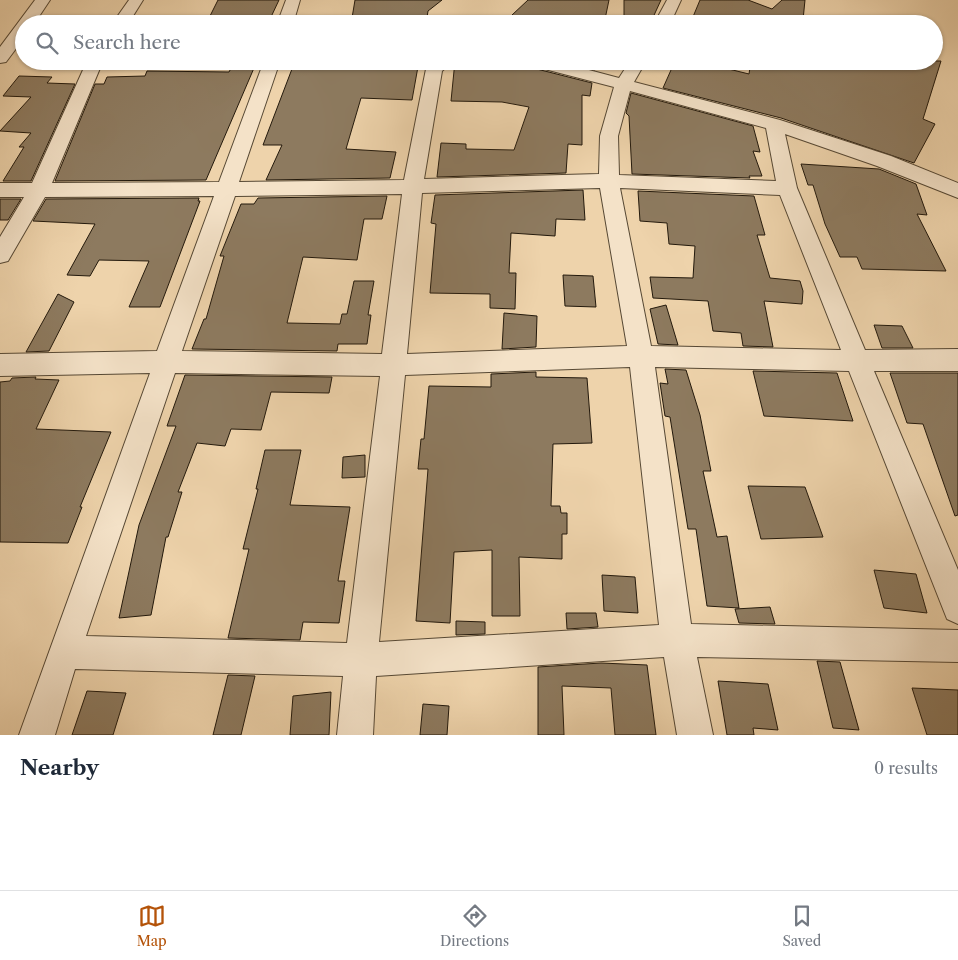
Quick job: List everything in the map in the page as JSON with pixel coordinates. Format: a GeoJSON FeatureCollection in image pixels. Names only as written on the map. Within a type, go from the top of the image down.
{"type":"FeatureCollection","features":[{"type":"Feature","properties":{"kind":"street"},"geometry":{"type":"LineString","coordinates":[[32,15],[43,0]]}},
{"type":"Feature","properties":{"kind":"street"},"geometry":{"type":"LineString","coordinates":[[126,15],[136,0]]}},
{"type":"Feature","properties":{"kind":"street"},"geometry":{"type":"LineString","coordinates":[[288,15],[294,0]]}},
{"type":"Feature","properties":{"kind":"street"},"geometry":{"type":"LineString","coordinates":[[666,15],[674,0]]}},
{"type":"Feature","properties":{"kind":"street"},"geometry":{"type":"LineString","coordinates":[[0,58],[15,38]]}},
{"type":"Feature","properties":{"kind":"street"},"geometry":{"type":"LineString","coordinates":[[0,255],[40,188],[91,70]]}},
{"type":"Feature","properties":{"kind":"street"},"geometry":{"type":"LineString","coordinates":[[37,735],[64,652],[168,362],[269,70]]}},
{"type":"Feature","properties":{"kind":"street"},"geometry":{"type":"LineString","coordinates":[[355,735],[361,660],[414,185],[434,70]]}},
{"type":"Feature","properties":{"kind":"street"},"geometry":{"type":"LineString","coordinates":[[568,70],[774,124],[884,161],[958,191]]}},
{"type":"Feature","properties":{"kind":"street"},"geometry":{"type":"LineString","coordinates":[[632,70],[623,85],[609,136],[609,181],[641,356],[677,640],[695,735]]}},
{"type":"Feature","properties":{"kind":"street"},"geometry":{"type":"LineString","coordinates":[[774,124],[787,188],[958,608]]}},
{"type":"Feature","properties":{"kind":"street"},"geometry":{"type":"LineString","coordinates":[[0,190],[40,188],[336,189],[414,185],[609,181],[787,188]]}},
{"type":"Feature","properties":{"kind":"street"},"geometry":{"type":"LineString","coordinates":[[0,365],[168,362],[395,364],[641,356],[857,361],[958,360]]}},
{"type":"Feature","properties":{"kind":"street"},"geometry":{"type":"LineString","coordinates":[[64,652],[361,660],[677,640],[958,646]]}},
{"type":"Feature","properties":{"kind":"building"},"geometry":{"type":"Polygon","coordinates":[[[218,0],[279,0],[272,15],[210,15],[218,0]]]}},
{"type":"Feature","properties":{"kind":"building"},"geometry":{"type":"Polygon","coordinates":[[[355,0],[442,0],[428,11],[427,15],[352,15],[355,0]]]}},
{"type":"Feature","properties":{"kind":"building"},"geometry":{"type":"Polygon","coordinates":[[[528,0],[609,0],[606,15],[512,15],[528,0]]]}},
{"type":"Feature","properties":{"kind":"building"},"geometry":{"type":"Polygon","coordinates":[[[624,0],[661,0],[654,15],[624,15],[624,0]]]}},
{"type":"Feature","properties":{"kind":"building"},"geometry":{"type":"Polygon","coordinates":[[[700,0],[748,0],[772,9],[782,0],[805,0],[804,15],[694,15],[700,0]]]}},
{"type":"Feature","properties":{"kind":"building"},"geometry":{"type":"Polygon","coordinates":[[[230,70],[253,70],[206,180],[55,181],[95,84],[104,84],[107,77],[145,76],[147,71],[229,72],[230,70]]]}},
{"type":"Feature","properties":{"kind":"building"},"geometry":{"type":"Polygon","coordinates":[[[292,70],[417,70],[412,100],[361,98],[346,149],[396,152],[390,178],[266,180],[282,145],[263,145],[292,70]]]}},
{"type":"Feature","properties":{"kind":"building"},"geometry":{"type":"Polygon","coordinates":[[[454,70],[541,70],[592,83],[590,96],[582,95],[582,145],[568,144],[566,173],[437,177],[441,143],[466,144],[466,149],[514,150],[529,107],[502,102],[451,101],[454,70]]]}},
{"type":"Feature","properties":{"kind":"building"},"geometry":{"type":"Polygon","coordinates":[[[671,70],[733,70],[749,74],[750,70],[938,70],[923,119],[935,124],[914,163],[781,118],[663,88],[671,70]]]}},
{"type":"Feature","properties":{"kind":"building"},"geometry":{"type":"Polygon","coordinates":[[[19,76],[52,77],[47,83],[75,84],[31,181],[3,181],[24,147],[19,147],[31,133],[0,131],[31,97],[3,96],[19,76]]]}},
{"type":"Feature","properties":{"kind":"building"},"geometry":{"type":"Polygon","coordinates":[[[631,93],[753,126],[760,152],[753,151],[762,176],[749,176],[750,178],[632,174],[629,116],[626,113],[631,93]]]}},
{"type":"Feature","properties":{"kind":"building"},"geometry":{"type":"Polygon","coordinates":[[[801,164],[879,169],[916,184],[927,215],[917,214],[946,271],[862,269],[857,257],[840,257],[825,224],[813,185],[808,185],[801,164]]]}},
{"type":"Feature","properties":{"kind":"building"},"geometry":{"type":"Polygon","coordinates":[[[583,190],[585,220],[556,219],[555,236],[511,233],[509,273],[516,273],[515,309],[490,308],[490,294],[430,293],[436,224],[431,223],[435,195],[583,190]]]}},
{"type":"Feature","properties":{"kind":"building"},"geometry":{"type":"Polygon","coordinates":[[[638,191],[754,196],[765,235],[757,235],[770,278],[800,281],[803,291],[802,304],[764,301],[773,347],[743,346],[741,333],[713,331],[708,301],[653,298],[650,277],[693,278],[695,246],[669,244],[667,223],[640,221],[638,191]]]}},
{"type":"Feature","properties":{"kind":"building"},"geometry":{"type":"Polygon","coordinates":[[[387,196],[382,219],[364,219],[357,260],[303,257],[287,323],[340,324],[342,314],[347,314],[354,281],[374,281],[368,315],[371,315],[367,344],[338,344],[337,351],[192,349],[204,319],[206,319],[224,256],[220,256],[241,204],[254,204],[258,198],[387,196]]]}},
{"type":"Feature","properties":{"kind":"building"},"geometry":{"type":"Polygon","coordinates":[[[199,198],[198,201],[200,201],[160,307],[129,307],[149,261],[99,260],[90,276],[67,275],[95,224],[33,221],[46,199],[199,198]]]}},
{"type":"Feature","properties":{"kind":"building"},"geometry":{"type":"Polygon","coordinates":[[[0,199],[21,199],[8,220],[0,220],[0,199]]]}},
{"type":"Feature","properties":{"kind":"building"},"geometry":{"type":"Polygon","coordinates":[[[563,275],[593,276],[596,307],[565,306],[563,275]]]}},
{"type":"Feature","properties":{"kind":"building"},"geometry":{"type":"Polygon","coordinates":[[[58,294],[74,302],[49,351],[26,352],[58,294]]]}},
{"type":"Feature","properties":{"kind":"building"},"geometry":{"type":"Polygon","coordinates":[[[666,305],[678,345],[658,344],[650,309],[666,305]]]}},
{"type":"Feature","properties":{"kind":"building"},"geometry":{"type":"Polygon","coordinates":[[[504,313],[537,316],[536,347],[502,349],[504,313]]]}},
{"type":"Feature","properties":{"kind":"building"},"geometry":{"type":"Polygon","coordinates":[[[874,325],[902,326],[913,348],[882,348],[874,325]]]}},
{"type":"Feature","properties":{"kind":"building"},"geometry":{"type":"Polygon","coordinates":[[[665,369],[686,370],[700,415],[711,471],[703,471],[717,537],[727,536],[739,608],[707,606],[696,529],[688,529],[670,417],[665,416],[660,383],[668,384],[665,369]]]}},
{"type":"Feature","properties":{"kind":"building"},"geometry":{"type":"Polygon","coordinates":[[[753,371],[837,373],[853,421],[764,416],[753,371]]]}},
{"type":"Feature","properties":{"kind":"building"},"geometry":{"type":"Polygon","coordinates":[[[536,372],[536,377],[587,378],[592,443],[553,444],[551,506],[560,506],[561,513],[567,513],[567,534],[562,534],[562,559],[519,557],[520,616],[492,616],[492,550],[454,552],[450,623],[416,621],[428,469],[418,469],[421,439],[424,439],[429,386],[491,387],[491,374],[536,372]]]}},
{"type":"Feature","properties":{"kind":"building"},"geometry":{"type":"Polygon","coordinates":[[[890,373],[958,373],[958,515],[955,516],[923,424],[907,423],[890,373]]]}},
{"type":"Feature","properties":{"kind":"building"},"geometry":{"type":"Polygon","coordinates":[[[185,375],[332,377],[329,393],[271,392],[261,430],[231,429],[225,446],[197,443],[178,492],[182,492],[168,537],[166,537],[151,615],[119,618],[139,525],[176,426],[167,426],[185,375]]]}},
{"type":"Feature","properties":{"kind":"building"},"geometry":{"type":"Polygon","coordinates":[[[36,377],[35,379],[59,380],[36,429],[111,432],[80,507],[82,507],[68,543],[0,542],[0,382],[10,381],[12,378],[36,377]]]}},
{"type":"Feature","properties":{"kind":"building"},"geometry":{"type":"Polygon","coordinates":[[[265,450],[301,450],[290,505],[350,507],[338,581],[345,581],[339,623],[303,622],[300,640],[228,638],[249,549],[243,549],[258,489],[256,489],[265,450]]]}},
{"type":"Feature","properties":{"kind":"building"},"geometry":{"type":"Polygon","coordinates":[[[365,455],[365,477],[342,478],[343,457],[365,455]]]}},
{"type":"Feature","properties":{"kind":"building"},"geometry":{"type":"Polygon","coordinates":[[[748,486],[805,487],[823,537],[761,539],[748,486]]]}},
{"type":"Feature","properties":{"kind":"building"},"geometry":{"type":"Polygon","coordinates":[[[874,570],[916,574],[927,613],[884,608],[874,570]]]}},
{"type":"Feature","properties":{"kind":"building"},"geometry":{"type":"Polygon","coordinates":[[[602,575],[635,577],[638,613],[604,611],[602,575]]]}},
{"type":"Feature","properties":{"kind":"building"},"geometry":{"type":"Polygon","coordinates":[[[770,607],[775,624],[739,623],[735,609],[770,607]]]}},
{"type":"Feature","properties":{"kind":"building"},"geometry":{"type":"Polygon","coordinates":[[[566,613],[596,613],[598,627],[567,629],[566,613]]]}},
{"type":"Feature","properties":{"kind":"building"},"geometry":{"type":"Polygon","coordinates":[[[456,621],[485,622],[485,634],[456,635],[456,621]]]}},
{"type":"Feature","properties":{"kind":"building"},"geometry":{"type":"Polygon","coordinates":[[[817,661],[840,662],[859,730],[833,728],[817,661]]]}},
{"type":"Feature","properties":{"kind":"building"},"geometry":{"type":"Polygon","coordinates":[[[601,663],[647,665],[656,735],[615,735],[611,688],[562,686],[564,735],[538,735],[538,667],[601,663]]]}},
{"type":"Feature","properties":{"kind":"building"},"geometry":{"type":"Polygon","coordinates":[[[228,675],[255,676],[241,735],[213,735],[228,675]]]}},
{"type":"Feature","properties":{"kind":"building"},"geometry":{"type":"Polygon","coordinates":[[[718,681],[768,684],[778,730],[753,728],[754,735],[727,735],[718,681]]]}},
{"type":"Feature","properties":{"kind":"building"},"geometry":{"type":"Polygon","coordinates":[[[912,688],[958,690],[958,735],[927,735],[912,688]]]}},
{"type":"Feature","properties":{"kind":"building"},"geometry":{"type":"Polygon","coordinates":[[[87,691],[126,693],[113,735],[72,735],[87,691]]]}},
{"type":"Feature","properties":{"kind":"building"},"geometry":{"type":"Polygon","coordinates":[[[331,692],[329,735],[290,735],[293,696],[331,692]]]}},
{"type":"Feature","properties":{"kind":"building"},"geometry":{"type":"Polygon","coordinates":[[[423,704],[449,706],[447,735],[420,735],[423,704]]]}}]}
